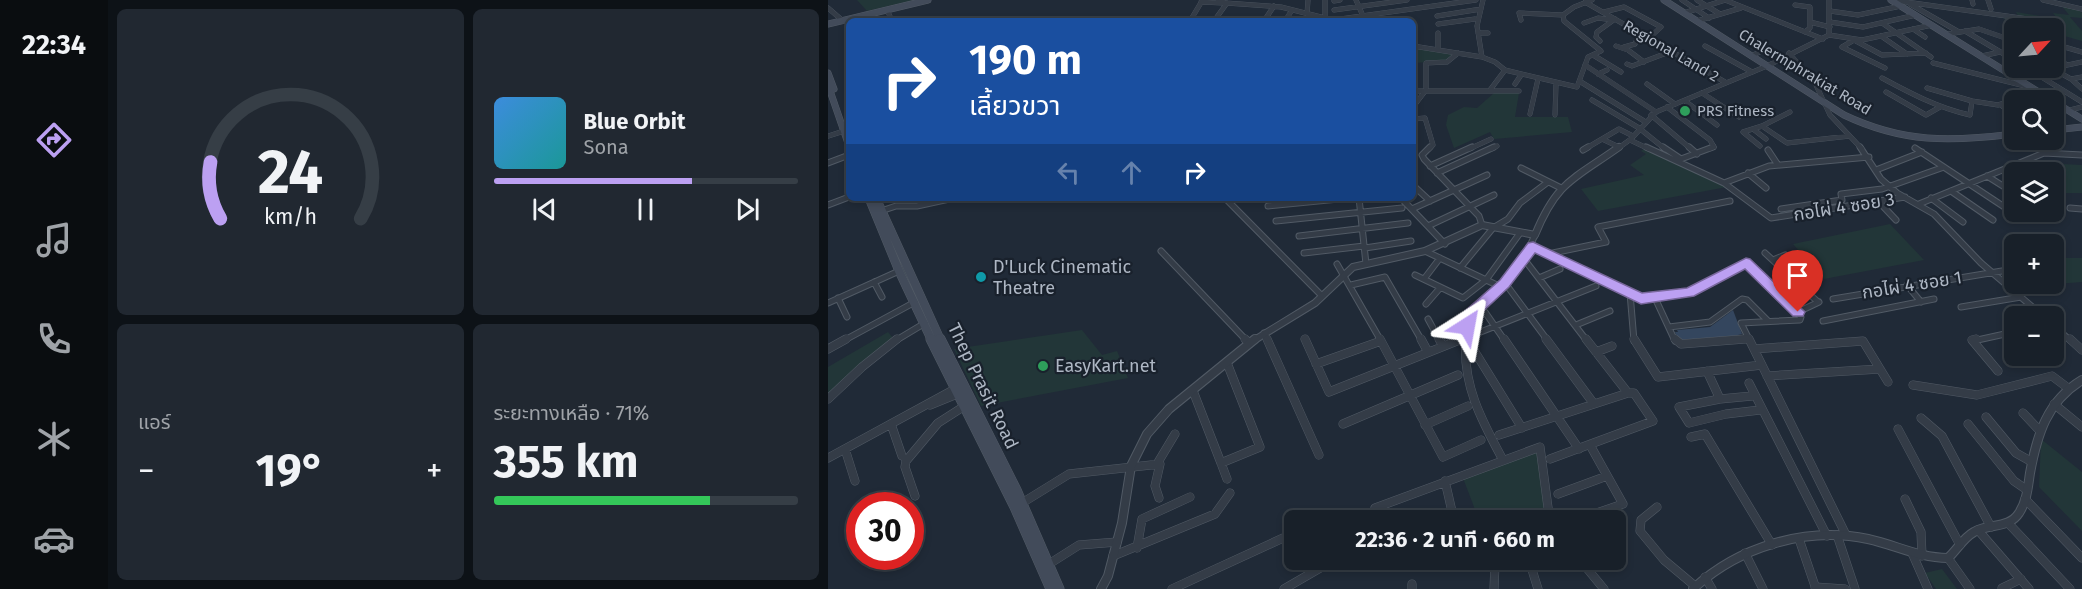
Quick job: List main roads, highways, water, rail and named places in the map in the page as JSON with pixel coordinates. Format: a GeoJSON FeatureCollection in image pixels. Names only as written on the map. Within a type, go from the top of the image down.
{"type":"FeatureCollection","features":[{"type":"Feature","properties":{"kind":"main road"},"geometry":{"type":"LineString","coordinates":[[859,18],[928,0]]}},
{"type":"Feature","properties":{"kind":"main road"},"geometry":{"type":"LineString","coordinates":[[861,18],[935,0]]}},
{"type":"Feature","properties":{"kind":"main road"},"geometry":{"type":"LineString","coordinates":[[1891,0],[1904,4],[1916,15],[2082,119]]}},
{"type":"Feature","properties":{"kind":"main road","name":"Chalermphrakiat Road"},"geometry":{"type":"LineString","coordinates":[[1666,2],[1860,123],[1911,138],[1943,142],[2004,135]]}},
{"type":"Feature","properties":{"kind":"main road"},"geometry":{"type":"LineString","coordinates":[[828,25],[846,21]]}},
{"type":"Feature","properties":{"kind":"main road"},"geometry":{"type":"LineString","coordinates":[[828,73],[846,130]]}},
{"type":"Feature","properties":{"kind":"main road"},"geometry":{"type":"LineString","coordinates":[[828,85],[846,130]]}},
{"type":"Feature","properties":{"kind":"main road"},"geometry":{"type":"LineString","coordinates":[[2064,129],[2082,127]]}},
{"type":"Feature","properties":{"kind":"main road","name":"Thep Prasit Road"},"geometry":{"type":"LineString","coordinates":[[870,201],[899,271],[963,407],[1015,507],[1051,589]]}},
{"type":"Feature","properties":{"kind":"main road","name":"Thep Prasit Road"},"geometry":{"type":"LineString","coordinates":[[877,201],[921,297],[1022,503],[1059,589]]}},
{"type":"Feature","properties":{"kind":"water"},"geometry":{"type":"Polygon","coordinates":[[[1733,310],[1742,334],[1738,335],[1739,337],[1683,341],[1678,339],[1675,332],[1678,332],[1677,330],[1710,327],[1733,310]]]}},
{"type":"Feature","properties":{"kind":"place","name":"PRS Fitness"},"geometry":{"type":"Point","coordinates":[1685,111]}},
{"type":"Feature","properties":{"kind":"place","name":"D'Luck Cinematic Theatre"},"geometry":{"type":"Point","coordinates":[981,277]}},
{"type":"Feature","properties":{"kind":"place","name":"EasyKart.net"},"geometry":{"type":"Point","coordinates":[1043,366]}}]}
